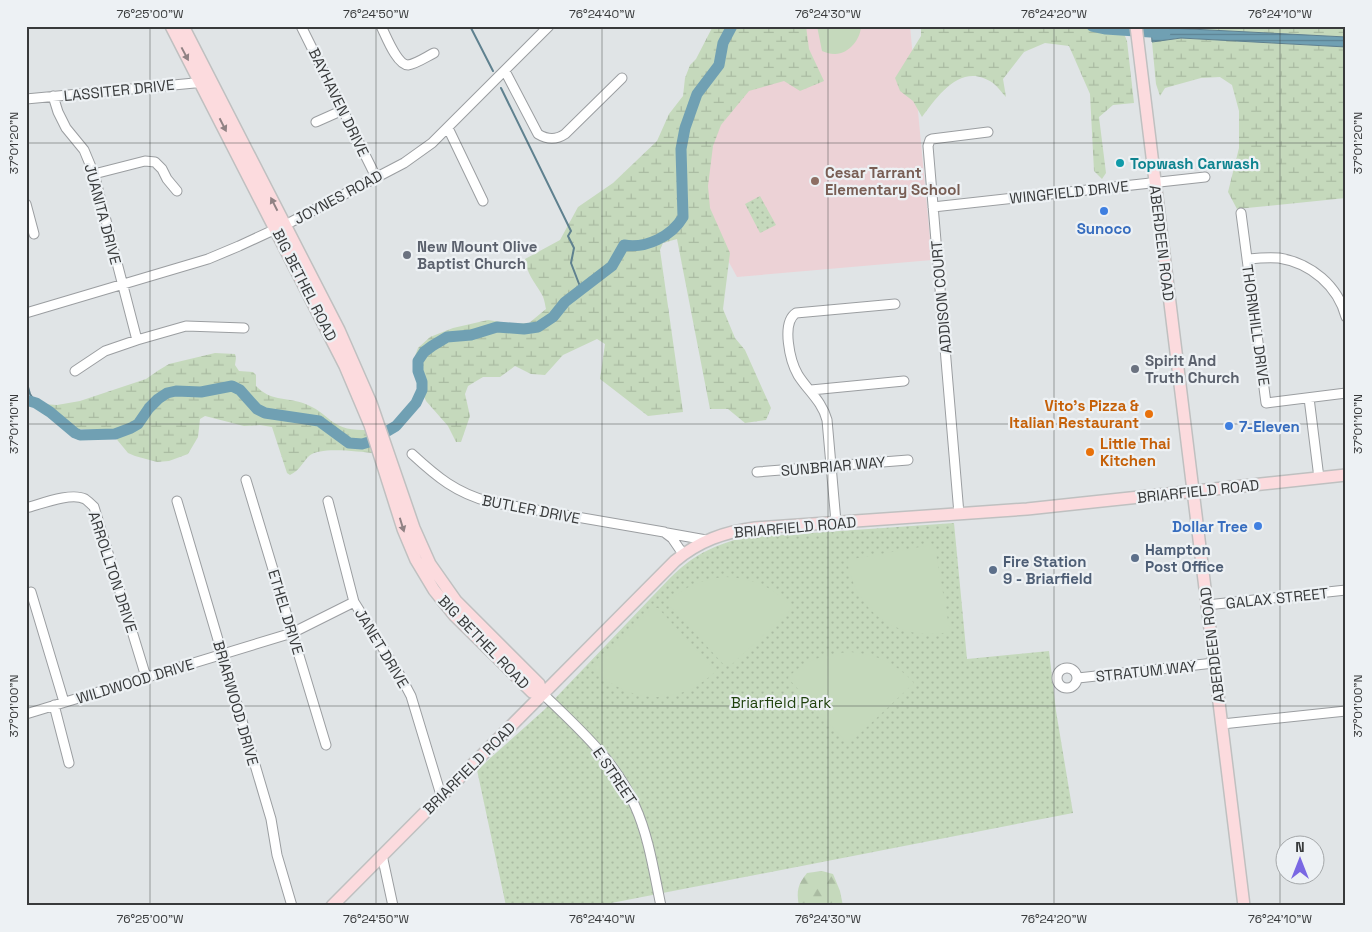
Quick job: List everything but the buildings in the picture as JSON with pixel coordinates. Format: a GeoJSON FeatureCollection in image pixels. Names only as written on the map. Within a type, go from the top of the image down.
{"type":"FeatureCollection","features":[{"type":"Feature","properties":{"kind":"main road","name":"BIG BETHEL ROAD"},"geometry":{"type":"LineString","coordinates":[[171,26],[206,82],[281,227],[339,353],[374,423],[414,528],[435,571],[456,601],[539,684],[543,694]]}},
{"type":"Feature","properties":{"kind":"main road","name":"BIG BETHEL ROAD"},"geometry":{"type":"LineString","coordinates":[[183,26],[206,82]]}},
{"type":"Feature","properties":{"kind":"main road","name":"ABERDEEN ROAD"},"geometry":{"type":"LineString","coordinates":[[1136,26],[1244,906]]}},
{"type":"Feature","properties":{"kind":"main road","name":"BRIARFIELD ROAD"},"geometry":{"type":"LineString","coordinates":[[332,906],[683,554],[706,540],[741,530],[959,514],[1194,492],[1346,475]]}},
{"type":"Feature","properties":{"kind":"street","name":"BAYHAVEN DRIVE"},"geometry":{"type":"LineString","coordinates":[[302,26],[376,177]]}},
{"type":"Feature","properties":{"kind":"street"},"geometry":{"type":"LineString","coordinates":[[381,26],[396,56],[404,64],[410,65],[434,53]]}},
{"type":"Feature","properties":{"kind":"street","name":"JOYNES ROAD"},"geometry":{"type":"LineString","coordinates":[[26,312],[208,259],[281,227],[414,157],[448,128],[549,26]]}},
{"type":"Feature","properties":{"kind":"street"},"geometry":{"type":"LineString","coordinates":[[505,71],[538,134],[544,138],[551,139],[565,134],[622,78]]}},
{"type":"Feature","properties":{"kind":"street","name":"LASSITER DRIVE"},"geometry":{"type":"LineString","coordinates":[[26,98],[206,82]]}},
{"type":"Feature","properties":{"kind":"street","name":"JUANITA DRIVE"},"geometry":{"type":"LineString","coordinates":[[53,96],[66,128],[84,150],[94,174],[137,340]]}},
{"type":"Feature","properties":{"kind":"street"},"geometry":{"type":"LineString","coordinates":[[316,122],[343,110]]}},
{"type":"Feature","properties":{"kind":"street"},"geometry":{"type":"LineString","coordinates":[[448,128],[483,201]]}},
{"type":"Feature","properties":{"kind":"street","name":"ADDISON COURT"},"geometry":{"type":"LineString","coordinates":[[959,514],[928,146],[930,140],[936,138],[988,132]]}},
{"type":"Feature","properties":{"kind":"street"},"geometry":{"type":"LineString","coordinates":[[94,174],[144,161],[155,162],[177,190]]}},
{"type":"Feature","properties":{"kind":"street","name":"WINGFIELD DRIVE"},"geometry":{"type":"LineString","coordinates":[[933,207],[1205,176]]}},
{"type":"Feature","properties":{"kind":"street"},"geometry":{"type":"LineString","coordinates":[[26,204],[34,234]]}},
{"type":"Feature","properties":{"kind":"street","name":"THORNHILL DRIVE"},"geometry":{"type":"LineString","coordinates":[[1241,213],[1266,404],[1310,398]]}},
{"type":"Feature","properties":{"kind":"street"},"geometry":{"type":"LineString","coordinates":[[1247,259],[1279,258],[1303,266],[1328,283],[1339,299],[1346,317]]}},
{"type":"Feature","properties":{"kind":"street"},"geometry":{"type":"LineString","coordinates":[[836,522],[824,410],[798,374],[791,358],[788,324],[793,315],[802,312],[895,304]]}},
{"type":"Feature","properties":{"kind":"street"},"geometry":{"type":"LineString","coordinates":[[75,371],[105,351],[186,326],[244,328]]}},
{"type":"Feature","properties":{"kind":"street"},"geometry":{"type":"LineString","coordinates":[[811,390],[904,381]]}},
{"type":"Feature","properties":{"kind":"street"},"geometry":{"type":"LineString","coordinates":[[1319,478],[1310,398],[1346,392]]}},
{"type":"Feature","properties":{"kind":"street","name":"BUTLER DRIVE"},"geometry":{"type":"LineString","coordinates":[[412,454],[436,476],[472,497],[490,502],[706,540]]}},
{"type":"Feature","properties":{"kind":"street","name":"SUNBRIAR WAY"},"geometry":{"type":"LineString","coordinates":[[757,472],[908,460]]}},
{"type":"Feature","properties":{"kind":"street","name":"ETHEL DRIVE"},"geometry":{"type":"LineString","coordinates":[[246,480],[326,745]]}},
{"type":"Feature","properties":{"kind":"street","name":"ARROLLTON DRIVE"},"geometry":{"type":"LineString","coordinates":[[26,508],[73,497],[85,499],[94,507],[146,677]]}},
{"type":"Feature","properties":{"kind":"street","name":"BRIARWOOD DRIVE"},"geometry":{"type":"LineString","coordinates":[[177,501],[271,819],[277,855],[292,906]]}},
{"type":"Feature","properties":{"kind":"street","name":"JANET DRIVE"},"geometry":{"type":"LineString","coordinates":[[328,501],[354,602],[411,696],[441,795]]}},
{"type":"Feature","properties":{"kind":"street"},"geometry":{"type":"LineString","coordinates":[[664,532],[672,538],[683,554]]}},
{"type":"Feature","properties":{"kind":"street","name":"GALAX STREET"},"geometry":{"type":"LineString","coordinates":[[1207,605],[1346,590]]}},
{"type":"Feature","properties":{"kind":"street"},"geometry":{"type":"LineString","coordinates":[[31,592],[64,702]]}},
{"type":"Feature","properties":{"kind":"street","name":"WILDWOOD DRIVE"},"geometry":{"type":"LineString","coordinates":[[26,714],[292,633],[354,602]]}},
{"type":"Feature","properties":{"kind":"street","name":"STRATUM WAY"},"geometry":{"type":"LineString","coordinates":[[1078,678],[1214,663]]}},
{"type":"Feature","properties":{"kind":"street","name":"E STREET"},"geometry":{"type":"LineString","coordinates":[[543,694],[601,753],[631,796],[644,831],[661,906]]}},
{"type":"Feature","properties":{"kind":"street"},"geometry":{"type":"LineString","coordinates":[[54,705],[69,763]]}},
{"type":"Feature","properties":{"kind":"street"},"geometry":{"type":"LineString","coordinates":[[1222,724],[1346,711]]}},
{"type":"Feature","properties":{"kind":"street"},"geometry":{"type":"LineString","coordinates":[[382,855],[393,906]]}},
{"type":"Feature","properties":{"kind":"shaded area","name":"Cesar Tarrant Elementary School"},"geometry":{"type":"Polygon","coordinates":[[[792,26],[910,26],[932,260],[737,277],[706,220],[705,143],[792,26]]]}},
{"type":"Feature","properties":{"kind":"green space"},"geometry":{"type":"Polygon","coordinates":[[[713,26],[806,26],[809,49],[824,81],[800,91],[784,81],[749,91],[721,125],[713,146],[708,186],[710,208],[730,253],[723,309],[735,338],[745,350],[771,408],[766,420],[745,423],[728,409],[710,409],[677,239],[663,243],[660,250],[683,412],[648,416],[600,379],[605,344],[597,339],[563,355],[545,375],[531,374],[515,366],[500,377],[483,377],[468,386],[465,394],[470,416],[461,442],[456,442],[448,426],[426,401],[417,380],[415,356],[418,348],[430,337],[453,328],[488,320],[514,324],[529,323],[546,309],[543,296],[529,273],[525,259],[560,240],[578,207],[613,183],[657,141],[669,114],[683,96],[685,78],[690,65],[696,59],[713,26]]]}},
{"type":"Feature","properties":{"kind":"green space"},"geometry":{"type":"Polygon","coordinates":[[[817,26],[861,26],[859,36],[853,45],[844,52],[834,54],[822,51],[817,26]]]}},
{"type":"Feature","properties":{"kind":"green space"},"geometry":{"type":"Polygon","coordinates":[[[921,26],[1121,26],[1127,41],[1134,103],[1113,105],[1099,117],[1106,173],[1102,179],[1094,171],[1090,94],[1069,46],[1045,43],[1024,52],[1003,79],[1006,97],[993,83],[982,77],[971,76],[961,78],[935,99],[922,117],[913,101],[900,91],[895,78],[921,36],[921,26]]]}},
{"type":"Feature","properties":{"kind":"green space"},"geometry":{"type":"Polygon","coordinates":[[[1346,26],[1346,37],[1151,27],[1346,26]]]}},
{"type":"Feature","properties":{"kind":"green space"},"geometry":{"type":"Polygon","coordinates":[[[1181,38],[1346,47],[1346,198],[1237,209],[1228,192],[1239,148],[1239,111],[1232,85],[1220,77],[1201,78],[1165,88],[1160,96],[1156,84],[1152,42],[1181,38]]]}},
{"type":"Feature","properties":{"kind":"green space"},"geometry":{"type":"Polygon","coordinates":[[[760,196],[776,225],[760,233],[745,204],[760,196]]]}},
{"type":"Feature","properties":{"kind":"green space"},"geometry":{"type":"Polygon","coordinates":[[[215,353],[235,354],[235,365],[239,371],[253,372],[256,375],[256,386],[261,391],[278,398],[296,401],[312,407],[344,428],[366,430],[373,453],[330,450],[314,453],[309,456],[299,469],[290,475],[287,473],[272,427],[260,425],[244,426],[205,416],[200,419],[198,437],[188,454],[169,461],[157,462],[128,453],[109,430],[76,429],[43,404],[57,405],[80,401],[146,379],[169,364],[215,353]]]}},
{"type":"Feature","properties":{"kind":"green space","name":"Briarfield Park"},"geometry":{"type":"Polygon","coordinates":[[[954,523],[967,659],[1049,651],[1056,711],[1073,813],[596,906],[506,906],[477,770],[544,710],[670,578],[687,563],[720,545],[741,538],[954,523]]]}},
{"type":"Feature","properties":{"kind":"green space"},"geometry":{"type":"Polygon","coordinates":[[[931,545],[935,548],[950,632],[931,634],[896,628],[882,620],[859,595],[847,560],[931,545]]]}},
{"type":"Feature","properties":{"kind":"green space"},"geometry":{"type":"Polygon","coordinates":[[[725,577],[744,579],[762,585],[778,594],[793,608],[730,666],[725,666],[667,603],[680,592],[693,585],[725,577]]]}},
{"type":"Feature","properties":{"kind":"green space"},"geometry":{"type":"Polygon","coordinates":[[[653,608],[658,608],[716,671],[701,683],[685,692],[669,696],[652,697],[636,694],[620,688],[605,679],[590,666],[653,608]]]}},
{"type":"Feature","properties":{"kind":"green space"},"geometry":{"type":"Polygon","coordinates":[[[851,652],[869,655],[886,661],[901,670],[914,683],[852,741],[845,741],[788,678],[801,666],[809,662],[825,656],[851,652]]]}},
{"type":"Feature","properties":{"kind":"green space"},"geometry":{"type":"Polygon","coordinates":[[[822,871],[833,874],[840,891],[843,906],[799,906],[798,892],[804,877],[807,873],[822,871]]]}},
{"type":"Feature","properties":{"kind":"water"},"geometry":{"type":"Polygon","coordinates":[[[1151,27],[1346,37],[1346,47],[1181,38],[1152,42],[1151,27]]]}},
{"type":"Feature","properties":{"kind":"waterway"},"geometry":{"type":"LineString","coordinates":[[470,26],[493,71]]}},
{"type":"Feature","properties":{"kind":"waterway"},"geometry":{"type":"LineString","coordinates":[[26,400],[36,403],[50,412],[80,435],[115,434],[138,424],[149,408],[167,393],[176,391],[201,392],[232,386],[240,390],[257,409],[265,413],[319,421],[349,443],[362,444],[369,442],[396,426],[416,403],[422,390],[418,361],[424,352],[432,346],[447,337],[471,335],[497,327],[524,329],[538,327],[553,317],[565,302],[612,266],[624,245],[641,245],[658,240],[678,224],[683,217],[681,149],[685,128],[697,94],[719,65],[723,43],[732,26]]}},
{"type":"Feature","properties":{"kind":"waterway"},"geometry":{"type":"LineString","coordinates":[[1092,26],[1106,29],[1165,33]]}},
{"type":"Feature","properties":{"kind":"waterway"},"geometry":{"type":"LineString","coordinates":[[501,88],[571,231],[568,236],[574,248],[571,263],[581,289]]}},
{"type":"Feature","properties":{"kind":"waterway"},"geometry":{"type":"LineString","coordinates":[[26,380],[30,394],[36,403]]}},
{"type":"Feature","properties":{"kind":"place","name":"Topwash Carwash"},"geometry":{"type":"Point","coordinates":[1120,163]}},
{"type":"Feature","properties":{"kind":"place","name":"Cesar Tarrant Elementary School"},"geometry":{"type":"Point","coordinates":[815,181]}},
{"type":"Feature","properties":{"kind":"place","name":"Sunoco"},"geometry":{"type":"Point","coordinates":[1104,211]}},
{"type":"Feature","properties":{"kind":"place","name":"New Mount Olive Baptist Church"},"geometry":{"type":"Point","coordinates":[407,255]}},
{"type":"Feature","properties":{"kind":"place","name":"Spirit And Truth Church"},"geometry":{"type":"Point","coordinates":[1135,369]}},
{"type":"Feature","properties":{"kind":"place","name":"Vito's Pizza & Italian Restaurant"},"geometry":{"type":"Point","coordinates":[1149,414]}},
{"type":"Feature","properties":{"kind":"place","name":"7-Eleven"},"geometry":{"type":"Point","coordinates":[1229,426]}},
{"type":"Feature","properties":{"kind":"place","name":"Little Thai Kitchen"},"geometry":{"type":"Point","coordinates":[1090,452]}},
{"type":"Feature","properties":{"kind":"place","name":"Dollar Tree"},"geometry":{"type":"Point","coordinates":[1258,526]}},
{"type":"Feature","properties":{"kind":"place","name":"Hampton Post Office"},"geometry":{"type":"Point","coordinates":[1135,558]}},
{"type":"Feature","properties":{"kind":"place","name":"Fire Station 9 - Briarfield"},"geometry":{"type":"Point","coordinates":[993,570]}}]}
